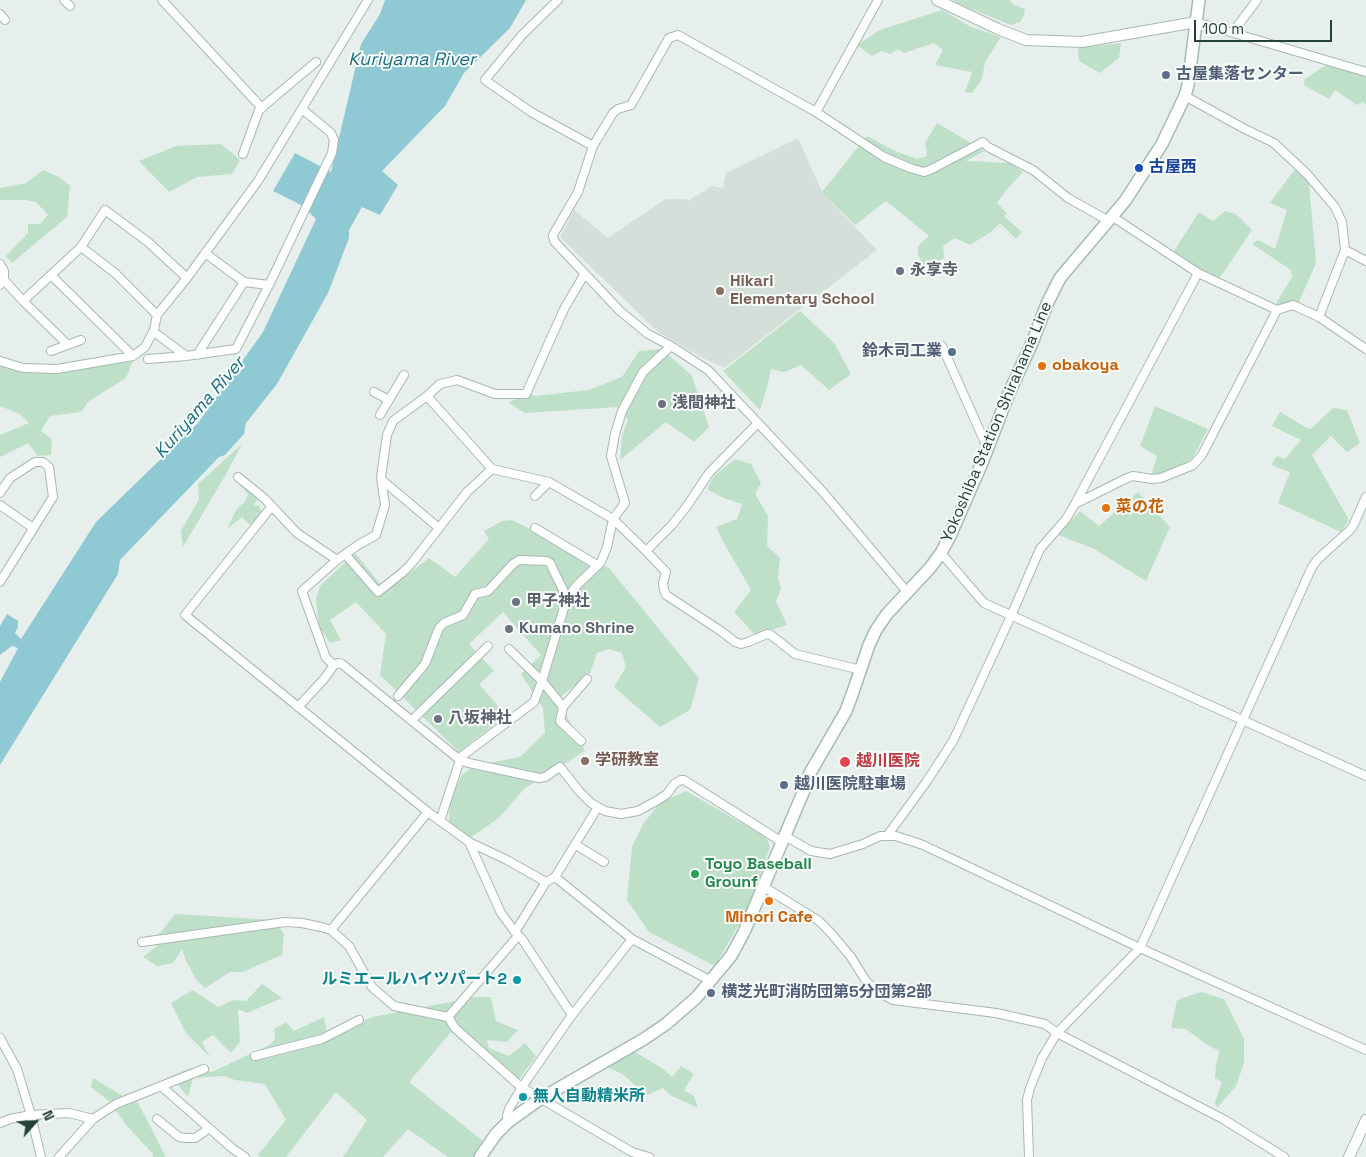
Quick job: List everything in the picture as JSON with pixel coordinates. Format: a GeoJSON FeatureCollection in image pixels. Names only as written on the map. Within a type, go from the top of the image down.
{"type":"FeatureCollection","features":[{"type":"Feature","properties":{"kind":"main road","name":"Yokoshiba Station Shirahama Line"},"geometry":{"type":"LineString","coordinates":[[480,1157],[496,1134],[508,1122],[540,1099],[644,1039],[666,1024],[696,998],[731,956],[764,887],[810,773],[846,711],[876,630],[887,614],[930,568],[950,536],[1047,304],[1060,278],[1125,202],[1162,144],[1185,96],[1188,85],[1199,0]]}},
{"type":"Feature","properties":{"kind":"street"},"geometry":{"type":"LineString","coordinates":[[162,0],[262,108]]}},
{"type":"Feature","properties":{"kind":"street"},"geometry":{"type":"LineString","coordinates":[[558,0],[522,35],[485,80],[531,112],[593,146]]}},
{"type":"Feature","properties":{"kind":"street"},"geometry":{"type":"LineString","coordinates":[[816,112],[878,0]]}},
{"type":"Feature","properties":{"kind":"street"},"geometry":{"type":"LineString","coordinates":[[937,0],[1026,40],[1082,42],[1196,22],[1366,72]]}},
{"type":"Feature","properties":{"kind":"street"},"geometry":{"type":"LineString","coordinates":[[1233,32],[1257,0]]}},
{"type":"Feature","properties":{"kind":"street"},"geometry":{"type":"LineString","coordinates":[[0,361],[24,368],[57,369],[133,356],[145,346],[154,330],[157,315],[187,278],[258,181],[366,1]]}},
{"type":"Feature","properties":{"kind":"street"},"geometry":{"type":"LineString","coordinates":[[908,593],[822,492],[708,370],[672,346],[648,334],[620,311],[554,241],[553,235],[578,192],[593,146],[613,113],[618,109],[631,105],[669,38],[678,35],[816,112],[884,156],[910,168],[924,172],[983,142],[1033,170],[1068,198],[1111,219],[1198,273],[1277,310],[1293,305],[1319,316],[1366,349]]}},
{"type":"Feature","properties":{"kind":"street"},"geometry":{"type":"LineString","coordinates":[[243,154],[259,110],[316,62]]}},
{"type":"Feature","properties":{"kind":"street"},"geometry":{"type":"LineString","coordinates":[[1185,96],[1274,143],[1307,174],[1335,207],[1342,222],[1345,250],[1319,316]]}},
{"type":"Feature","properties":{"kind":"street"},"geometry":{"type":"LineString","coordinates":[[148,359],[197,355],[236,349],[332,153],[334,140],[331,133],[302,109]]}},
{"type":"Feature","properties":{"kind":"street"},"geometry":{"type":"LineString","coordinates":[[23,301],[81,247],[105,210],[148,242],[187,278]]}},
{"type":"Feature","properties":{"kind":"street"},"geometry":{"type":"LineString","coordinates":[[81,247],[115,273],[157,315]]}},
{"type":"Feature","properties":{"kind":"street"},"geometry":{"type":"LineString","coordinates":[[1345,250],[1366,261]]}},
{"type":"Feature","properties":{"kind":"street"},"geometry":{"type":"LineString","coordinates":[[205,253],[244,282],[269,285]]}},
{"type":"Feature","properties":{"kind":"street"},"geometry":{"type":"LineString","coordinates":[[0,264],[4,271],[2,283],[67,344]]}},
{"type":"Feature","properties":{"kind":"street"},"geometry":{"type":"LineString","coordinates":[[887,836],[953,741],[1012,616],[1040,549],[1066,519],[1076,504],[1198,273]]}},
{"type":"Feature","properties":{"kind":"street"},"geometry":{"type":"LineString","coordinates":[[51,275],[133,356]]}},
{"type":"Feature","properties":{"kind":"street"},"geometry":{"type":"LineString","coordinates":[[334,665],[326,658],[302,591],[337,560],[376,535],[385,505],[382,480],[387,435],[393,421],[440,384],[458,380],[495,394],[526,394],[564,309],[584,275]]}},
{"type":"Feature","properties":{"kind":"street"},"geometry":{"type":"LineString","coordinates":[[197,355],[244,282]]}},
{"type":"Feature","properties":{"kind":"street"},"geometry":{"type":"LineString","coordinates":[[1076,504],[1133,476],[1152,479],[1161,478],[1193,466],[1202,455],[1277,310]]}},
{"type":"Feature","properties":{"kind":"street"},"geometry":{"type":"LineString","coordinates":[[158,334],[186,356]]}},
{"type":"Feature","properties":{"kind":"street"},"geometry":{"type":"LineString","coordinates":[[51,351],[81,340]]}},
{"type":"Feature","properties":{"kind":"street"},"geometry":{"type":"LineString","coordinates":[[440,821],[462,756],[534,702],[542,682],[567,598],[577,585],[601,562],[607,547],[613,519],[624,502],[611,456],[622,410],[643,372],[672,346]]}},
{"type":"Feature","properties":{"kind":"street"},"geometry":{"type":"LineString","coordinates":[[942,346],[987,447]]}},
{"type":"Feature","properties":{"kind":"street"},"geometry":{"type":"LineString","coordinates":[[380,416],[404,375]]}},
{"type":"Feature","properties":{"kind":"street"},"geometry":{"type":"LineString","coordinates":[[374,392],[389,400]]}},
{"type":"Feature","properties":{"kind":"street"},"geometry":{"type":"LineString","coordinates":[[427,396],[492,469],[549,482],[613,519],[666,572],[663,583],[666,595],[735,642],[742,644],[767,634],[772,635],[795,654],[861,670]]}},
{"type":"Feature","properties":{"kind":"street"},"geometry":{"type":"LineString","coordinates":[[646,550],[671,526],[709,473],[758,423]]}},
{"type":"Feature","properties":{"kind":"street"},"geometry":{"type":"LineString","coordinates":[[0,492],[10,478],[35,462],[43,462],[49,466],[53,498],[0,582]]}},
{"type":"Feature","properties":{"kind":"street"},"geometry":{"type":"LineString","coordinates":[[345,554],[378,592],[411,564],[467,492],[492,469]]}},
{"type":"Feature","properties":{"kind":"street"},"geometry":{"type":"LineString","coordinates":[[238,477],[272,506],[297,533],[337,560]]}},
{"type":"Feature","properties":{"kind":"street"},"geometry":{"type":"LineString","coordinates":[[382,480],[439,528]]}},
{"type":"Feature","properties":{"kind":"street"},"geometry":{"type":"LineString","coordinates":[[535,496],[549,482]]}},
{"type":"Feature","properties":{"kind":"street"},"geometry":{"type":"LineString","coordinates":[[1029,1157],[1027,1100],[1042,1058],[1058,1033],[1140,948],[1312,567],[1353,526],[1366,496]]}},
{"type":"Feature","properties":{"kind":"street"},"geometry":{"type":"LineString","coordinates":[[0,505],[33,528]]}},
{"type":"Feature","properties":{"kind":"street"},"geometry":{"type":"LineString","coordinates":[[272,506],[185,615],[428,812],[468,842],[507,860],[546,882]]}},
{"type":"Feature","properties":{"kind":"street"},"geometry":{"type":"LineString","coordinates":[[535,528],[597,565]]}},
{"type":"Feature","properties":{"kind":"street"},"geometry":{"type":"LineString","coordinates":[[941,553],[984,603],[1366,776]]}},
{"type":"Feature","properties":{"kind":"street"},"geometry":{"type":"LineString","coordinates":[[398,696],[425,664],[439,628],[444,623],[463,616],[475,594],[488,590],[513,564],[520,560],[547,561],[550,563],[567,598]]}},
{"type":"Feature","properties":{"kind":"street"},"geometry":{"type":"LineString","coordinates":[[412,720],[488,646]]}},
{"type":"Feature","properties":{"kind":"street"},"geometry":{"type":"LineString","coordinates":[[509,649],[563,706]]}},
{"type":"Feature","properties":{"kind":"street"},"geometry":{"type":"LineString","coordinates":[[298,707],[338,662],[460,760],[470,764],[539,778],[545,777],[561,768],[578,791],[605,811],[621,814],[638,811],[667,794],[674,784],[684,780],[784,839],[811,851],[830,854],[863,844],[880,836],[896,836],[923,845],[1140,948],[1366,1050]]}},
{"type":"Feature","properties":{"kind":"street"},"geometry":{"type":"LineString","coordinates":[[581,742],[560,721],[563,706],[587,679]]}},
{"type":"Feature","properties":{"kind":"street"},"geometry":{"type":"LineString","coordinates":[[448,1017],[517,934],[546,882],[555,877],[598,807]]}},
{"type":"Feature","properties":{"kind":"street"},"geometry":{"type":"LineString","coordinates":[[331,930],[428,812]]}},
{"type":"Feature","properties":{"kind":"street"},"geometry":{"type":"LineString","coordinates":[[468,842],[501,913],[522,939],[572,1015]]}},
{"type":"Feature","properties":{"kind":"street"},"geometry":{"type":"LineString","coordinates":[[576,845],[604,862]]}},
{"type":"Feature","properties":{"kind":"street"},"geometry":{"type":"LineString","coordinates":[[555,877],[632,939],[711,981]]}},
{"type":"Feature","properties":{"kind":"street"},"geometry":{"type":"LineString","coordinates":[[764,887],[819,921],[851,957],[866,981],[878,992],[893,1000],[996,1013],[1045,1024],[1058,1033],[1224,1119],[1284,1157]]}},
{"type":"Feature","properties":{"kind":"street"},"geometry":{"type":"LineString","coordinates":[[142,942],[285,922],[302,923],[331,930],[349,946],[372,987],[394,1006],[448,1017],[455,1028],[522,1087],[636,1155],[649,1157]]}},
{"type":"Feature","properties":{"kind":"street"},"geometry":{"type":"LineString","coordinates":[[508,1122],[509,1109],[522,1087],[572,1015],[632,939]]}},
{"type":"Feature","properties":{"kind":"street"},"geometry":{"type":"LineString","coordinates":[[255,1056],[322,1039],[359,1020]]}},
{"type":"Feature","properties":{"kind":"street"},"geometry":{"type":"LineString","coordinates":[[0,1038],[17,1069],[41,1157]]}},
{"type":"Feature","properties":{"kind":"street"},"geometry":{"type":"LineString","coordinates":[[58,1157],[93,1119],[116,1104],[204,1069]]}},
{"type":"Feature","properties":{"kind":"street"},"geometry":{"type":"LineString","coordinates":[[161,1086],[233,1149],[245,1157]]}},
{"type":"Feature","properties":{"kind":"street"},"geometry":{"type":"LineString","coordinates":[[0,1123],[31,1115],[69,1113],[93,1119]]}},
{"type":"Feature","properties":{"kind":"street"},"geometry":{"type":"LineString","coordinates":[[157,1119],[179,1137],[195,1138],[208,1127]]}},
{"type":"Feature","properties":{"kind":"street"},"geometry":{"type":"LineString","coordinates":[[1349,1157],[1366,1120]]}},
{"type":"Feature","properties":{"kind":"shaded area","name":"Hikari Elementary School"},"geometry":{"type":"Polygon","coordinates":[[[798,138],[822,192],[877,250],[724,368],[658,332],[560,237],[574,210],[608,238],[666,199],[687,199],[688,201],[712,186],[723,188],[726,173],[798,138]]]}},
{"type":"Feature","properties":{"kind":"green space"},"geometry":{"type":"Polygon","coordinates":[[[955,0],[1009,0],[1014,5],[1025,9],[1024,15],[1020,22],[1011,25],[954,2],[955,0]]]}},
{"type":"Feature","properties":{"kind":"green space"},"geometry":{"type":"Polygon","coordinates":[[[942,10],[971,27],[1001,37],[985,62],[982,79],[972,93],[965,92],[972,72],[935,65],[943,50],[934,43],[904,53],[898,49],[890,54],[882,51],[872,56],[857,45],[880,30],[942,10]]]}},
{"type":"Feature","properties":{"kind":"green space"},"geometry":{"type":"Polygon","coordinates":[[[1121,43],[1119,58],[1100,73],[1079,61],[1078,48],[1121,43]]]}},
{"type":"Feature","properties":{"kind":"green space"},"geometry":{"type":"Polygon","coordinates":[[[1329,63],[1366,76],[1366,105],[1363,102],[1357,105],[1335,90],[1329,99],[1304,85],[1305,79],[1329,63]]]}},
{"type":"Feature","properties":{"kind":"green space"},"geometry":{"type":"Polygon","coordinates":[[[937,123],[985,151],[966,161],[1010,163],[1023,172],[997,203],[1007,213],[1004,216],[1022,232],[1016,239],[1000,223],[991,232],[970,245],[955,238],[943,246],[944,258],[926,269],[918,255],[918,246],[929,236],[886,201],[855,225],[822,192],[867,136],[893,150],[917,159],[927,156],[925,143],[937,123]]]}},
{"type":"Feature","properties":{"kind":"green space"},"geometry":{"type":"Polygon","coordinates":[[[221,144],[240,160],[232,174],[197,177],[169,192],[139,161],[176,146],[221,144]]]}},
{"type":"Feature","properties":{"kind":"green space"},"geometry":{"type":"Polygon","coordinates":[[[1295,169],[1309,183],[1316,263],[1299,302],[1275,305],[1292,277],[1291,270],[1252,244],[1258,240],[1275,249],[1287,210],[1270,203],[1295,169]]]}},
{"type":"Feature","properties":{"kind":"green space"},"geometry":{"type":"Polygon","coordinates":[[[43,170],[59,177],[70,186],[67,217],[12,263],[6,256],[28,233],[28,224],[40,224],[48,215],[36,202],[0,200],[0,188],[26,183],[43,170]]]}},
{"type":"Feature","properties":{"kind":"green space"},"geometry":{"type":"Polygon","coordinates":[[[1225,211],[1236,214],[1252,230],[1219,279],[1198,268],[1174,251],[1199,212],[1213,221],[1225,211]]]}},
{"type":"Feature","properties":{"kind":"green space"},"geometry":{"type":"Polygon","coordinates":[[[800,311],[834,343],[851,374],[829,390],[801,365],[784,372],[771,369],[760,410],[723,371],[800,311]]]}},
{"type":"Feature","properties":{"kind":"green space"},"geometry":{"type":"Polygon","coordinates":[[[662,349],[692,376],[709,427],[694,442],[666,422],[620,460],[622,436],[628,420],[617,407],[525,413],[509,403],[527,391],[535,396],[589,390],[622,377],[639,351],[662,349]]]}},
{"type":"Feature","properties":{"kind":"green space"},"geometry":{"type":"Polygon","coordinates":[[[133,361],[126,378],[89,401],[81,412],[50,416],[41,431],[52,439],[51,455],[38,456],[28,443],[0,457],[0,435],[29,423],[20,414],[0,406],[0,366],[26,372],[74,370],[133,361]]]}},
{"type":"Feature","properties":{"kind":"green space"},"geometry":{"type":"Polygon","coordinates":[[[1155,406],[1208,429],[1192,459],[1169,472],[1151,476],[1157,456],[1140,446],[1155,406]]]}},
{"type":"Feature","properties":{"kind":"green space"},"geometry":{"type":"Polygon","coordinates":[[[1333,408],[1347,410],[1360,443],[1347,452],[1331,436],[1312,455],[1349,520],[1341,532],[1278,503],[1290,472],[1271,465],[1277,456],[1285,459],[1301,440],[1272,426],[1280,412],[1311,429],[1333,408]]]}},
{"type":"Feature","properties":{"kind":"green space"},"geometry":{"type":"Polygon","coordinates":[[[242,444],[183,547],[181,531],[199,499],[198,484],[242,444]]]}},
{"type":"Feature","properties":{"kind":"green space"},"geometry":{"type":"Polygon","coordinates":[[[735,459],[751,464],[761,483],[755,494],[768,516],[767,546],[780,558],[778,577],[781,589],[776,601],[787,625],[755,635],[734,612],[751,590],[716,527],[737,519],[742,504],[724,498],[707,489],[714,476],[735,459]]]}},
{"type":"Feature","properties":{"kind":"green space"},"geometry":{"type":"Polygon","coordinates":[[[241,486],[255,486],[259,489],[254,505],[259,506],[265,518],[254,526],[242,517],[227,529],[236,510],[245,501],[248,494],[241,486]]]}},
{"type":"Feature","properties":{"kind":"green space"},"geometry":{"type":"Polygon","coordinates":[[[1138,492],[1170,527],[1146,581],[1094,549],[1058,535],[1080,511],[1099,526],[1138,492]]]}},
{"type":"Feature","properties":{"kind":"green space"},"geometry":{"type":"Polygon","coordinates":[[[512,520],[609,568],[699,678],[690,710],[660,727],[614,687],[626,667],[622,653],[609,649],[597,653],[590,673],[558,699],[585,751],[524,789],[499,818],[470,838],[449,822],[450,800],[462,775],[474,766],[520,757],[545,733],[543,708],[521,674],[541,655],[503,612],[469,644],[494,671],[479,684],[506,715],[459,752],[380,675],[386,634],[356,602],[330,620],[341,640],[330,643],[319,627],[316,599],[320,586],[355,553],[386,591],[429,558],[455,577],[489,539],[484,531],[502,521],[512,520]]]}},
{"type":"Feature","properties":{"kind":"green space","name":"Toyo Baseball Grounf"},"geometry":{"type":"Polygon","coordinates":[[[686,791],[766,837],[770,847],[747,910],[715,966],[649,932],[627,900],[632,847],[643,824],[660,803],[686,791]]]}},
{"type":"Feature","properties":{"kind":"green space"},"geometry":{"type":"Polygon","coordinates":[[[175,914],[275,920],[284,934],[282,955],[242,972],[230,972],[205,988],[197,981],[182,949],[173,963],[157,966],[143,957],[158,945],[156,938],[175,914]]]}},
{"type":"Feature","properties":{"kind":"green space"},"geometry":{"type":"Polygon","coordinates":[[[262,984],[282,998],[247,1013],[238,1009],[240,1042],[231,1053],[213,1035],[202,1042],[210,1057],[186,1033],[171,1003],[193,990],[218,1007],[233,1000],[246,1001],[262,984]]]}},
{"type":"Feature","properties":{"kind":"green space"},"geometry":{"type":"Polygon","coordinates":[[[1201,992],[1224,999],[1244,1039],[1244,1063],[1236,1086],[1217,1108],[1215,1102],[1222,1082],[1215,1078],[1216,1064],[1220,1051],[1207,1045],[1186,1029],[1171,1028],[1177,1000],[1201,992]]]}},
{"type":"Feature","properties":{"kind":"green space"},"geometry":{"type":"Polygon","coordinates":[[[475,997],[491,997],[496,1021],[518,1030],[507,1042],[487,1040],[489,1048],[509,1056],[525,1043],[536,1056],[518,1081],[469,1037],[462,1042],[451,1032],[409,1082],[483,1141],[473,1157],[448,1157],[408,1129],[383,1157],[343,1157],[367,1120],[336,1092],[286,1157],[260,1157],[258,1155],[286,1120],[265,1084],[235,1080],[224,1076],[193,1078],[188,1097],[171,1076],[191,1068],[212,1072],[271,1044],[275,1039],[274,1029],[286,1022],[294,1031],[324,1017],[327,1034],[373,1017],[475,997]]]}},
{"type":"Feature","properties":{"kind":"green space"},"geometry":{"type":"Polygon","coordinates":[[[632,1050],[663,1069],[672,1077],[681,1066],[694,1074],[684,1090],[694,1096],[698,1108],[670,1095],[663,1088],[647,1095],[622,1074],[605,1066],[632,1050]]]}},
{"type":"Feature","properties":{"kind":"green space"},"geometry":{"type":"Polygon","coordinates":[[[93,1078],[138,1103],[166,1157],[153,1157],[153,1154],[127,1126],[110,1102],[91,1087],[93,1078]]]}},
{"type":"Feature","properties":{"kind":"water","name":"Kuriyama River"},"geometry":{"type":"Polygon","coordinates":[[[385,0],[526,0],[510,28],[464,73],[445,106],[382,171],[398,185],[380,215],[362,207],[349,230],[349,238],[328,293],[277,384],[246,423],[244,434],[225,455],[219,457],[120,560],[118,574],[0,765],[0,682],[18,648],[12,646],[0,655],[0,626],[7,614],[18,621],[15,633],[21,639],[96,522],[198,423],[263,332],[316,219],[303,206],[273,191],[295,153],[331,172],[361,44],[380,14],[385,0]]]}},
{"type":"Feature","properties":{"kind":"place","name":"古屋集落センター"},"geometry":{"type":"Point","coordinates":[1166,75]}},
{"type":"Feature","properties":{"kind":"place","name":"古屋西"},"geometry":{"type":"Point","coordinates":[1139,168]}},
{"type":"Feature","properties":{"kind":"place","name":"永享寺"},"geometry":{"type":"Point","coordinates":[900,271]}},
{"type":"Feature","properties":{"kind":"place","name":"Hikari Elementary School"},"geometry":{"type":"Point","coordinates":[720,291]}},
{"type":"Feature","properties":{"kind":"place","name":"鈴木司工業"},"geometry":{"type":"Point","coordinates":[952,352]}},
{"type":"Feature","properties":{"kind":"place","name":"obakoya"},"geometry":{"type":"Point","coordinates":[1042,366]}},
{"type":"Feature","properties":{"kind":"place","name":"浅間神社"},"geometry":{"type":"Point","coordinates":[662,404]}},
{"type":"Feature","properties":{"kind":"place","name":"菜の花"},"geometry":{"type":"Point","coordinates":[1106,508]}},
{"type":"Feature","properties":{"kind":"place","name":"甲子神社"},"geometry":{"type":"Point","coordinates":[516,602]}},
{"type":"Feature","properties":{"kind":"place","name":"Kumano Shrine"},"geometry":{"type":"Point","coordinates":[509,629]}},
{"type":"Feature","properties":{"kind":"place","name":"八坂神社"},"geometry":{"type":"Point","coordinates":[438,719]}},
{"type":"Feature","properties":{"kind":"place","name":"学研教室"},"geometry":{"type":"Point","coordinates":[585,761]}},
{"type":"Feature","properties":{"kind":"place","name":"越川医院"},"geometry":{"type":"Point","coordinates":[845,762]}},
{"type":"Feature","properties":{"kind":"place","name":"越川医院駐車場"},"geometry":{"type":"Point","coordinates":[784,785]}},
{"type":"Feature","properties":{"kind":"place","name":"Toyo Baseball Grounf"},"geometry":{"type":"Point","coordinates":[695,874]}},
{"type":"Feature","properties":{"kind":"place","name":"Minori Cafe"},"geometry":{"type":"Point","coordinates":[769,901]}},
{"type":"Feature","properties":{"kind":"place","name":"ルミエールハイツパート2"},"geometry":{"type":"Point","coordinates":[517,980]}},
{"type":"Feature","properties":{"kind":"place","name":"横芝光町消防団第5分団第2部"},"geometry":{"type":"Point","coordinates":[711,993]}},
{"type":"Feature","properties":{"kind":"place","name":"無人自動精米所"},"geometry":{"type":"Point","coordinates":[523,1097]}}]}
